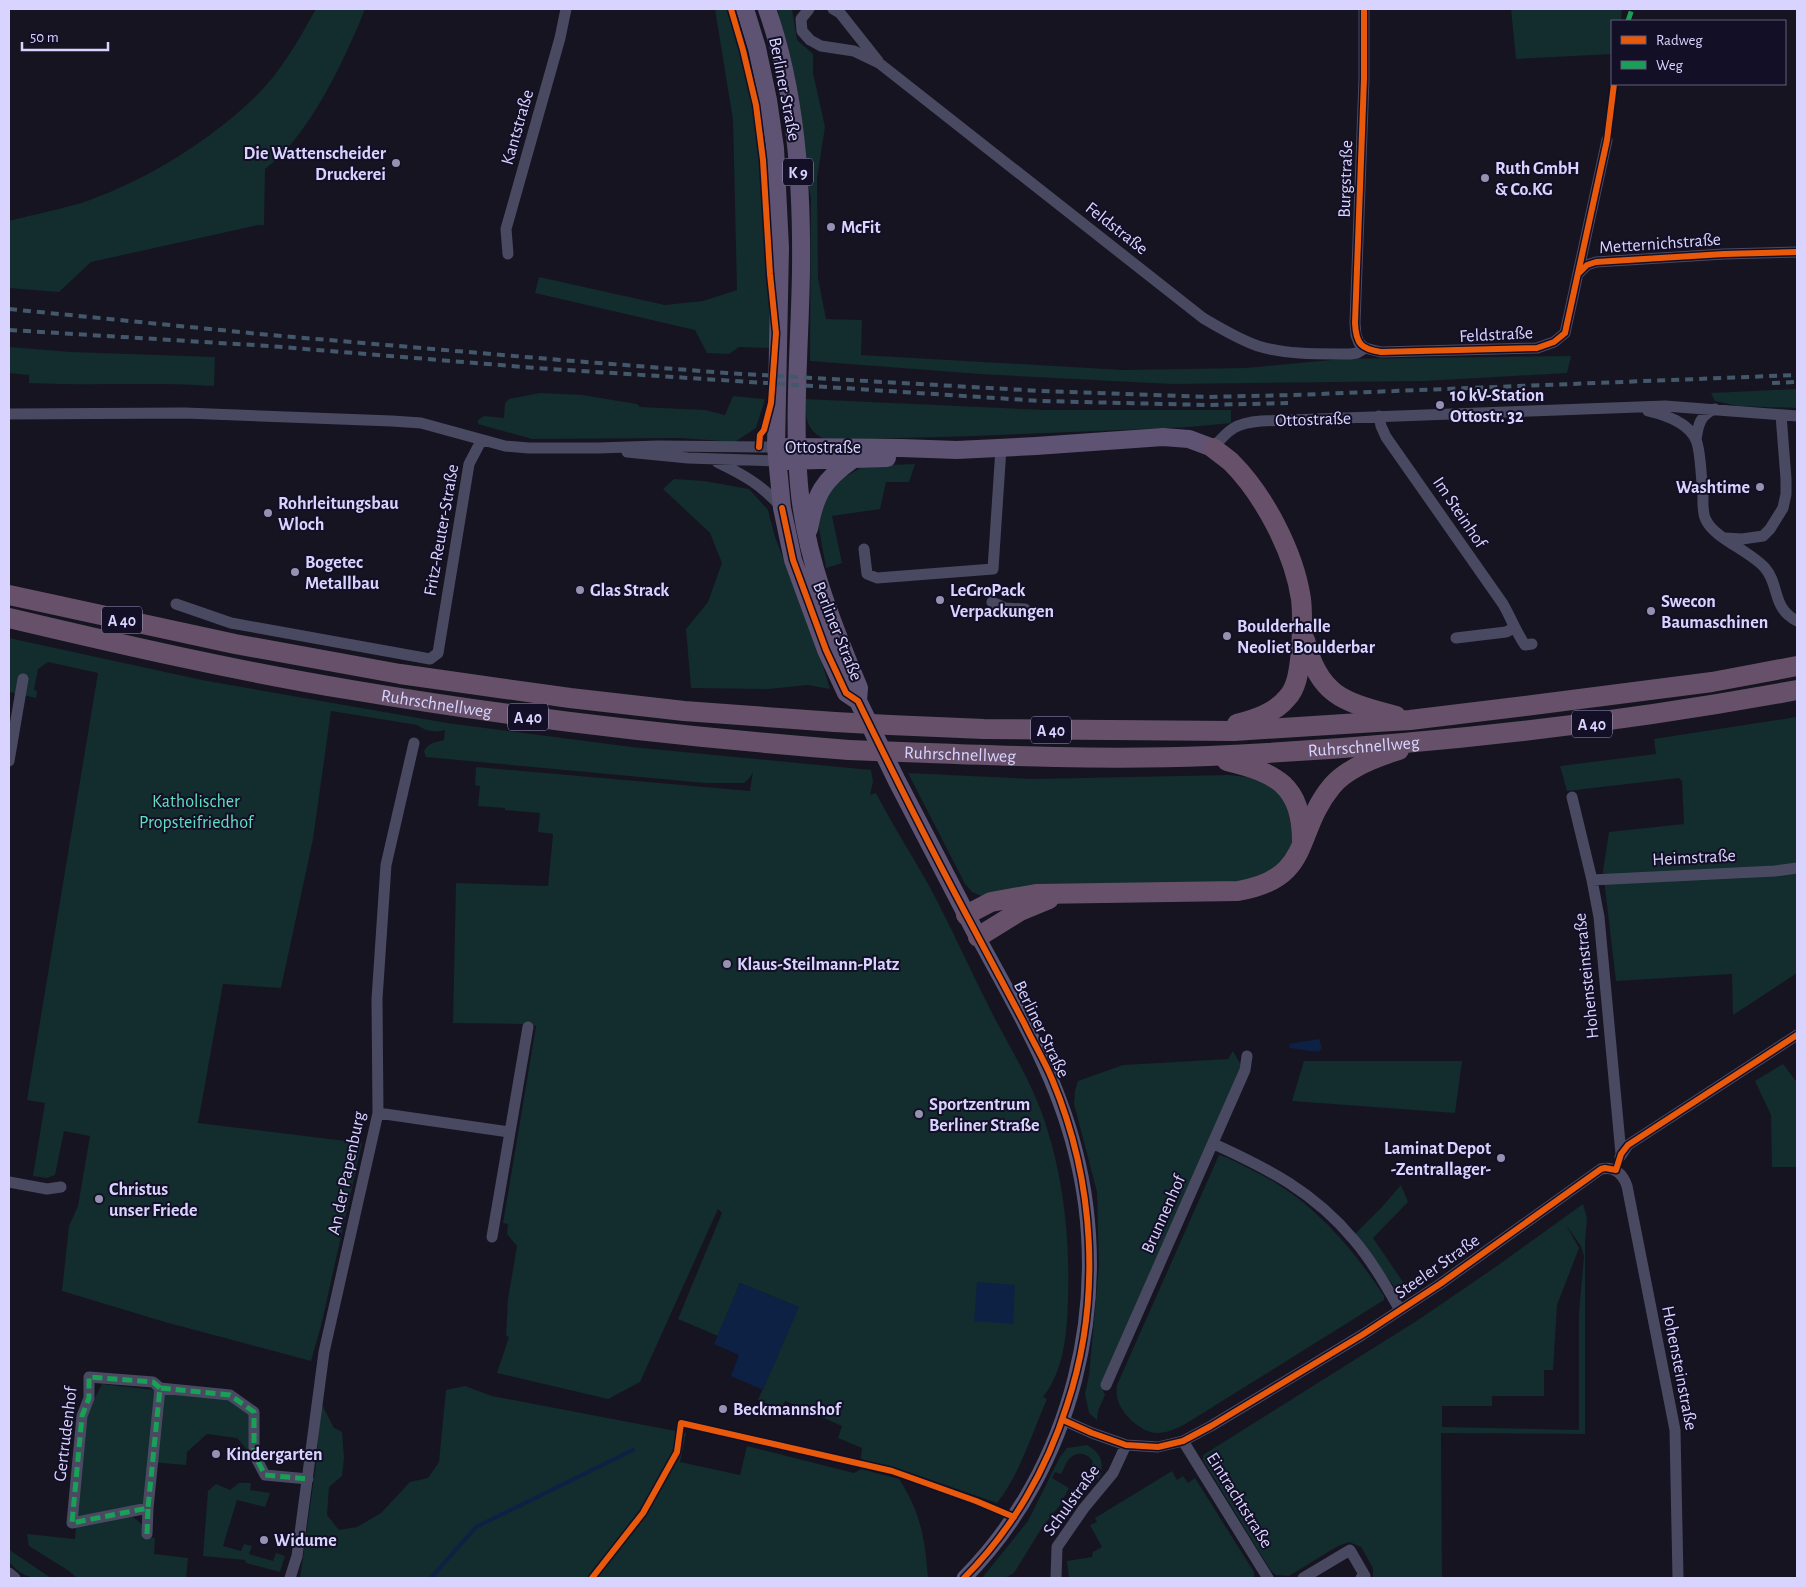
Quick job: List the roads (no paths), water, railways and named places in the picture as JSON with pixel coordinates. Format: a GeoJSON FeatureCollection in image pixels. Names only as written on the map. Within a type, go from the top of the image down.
{"type":"FeatureCollection","features":[{"type":"Feature","properties":{"kind":"highway"},"geometry":{"type":"LineString","coordinates":[[1212,448],[1230,461],[1246,480],[1278,531],[1293,567],[1301,598],[1303,629],[1300,663],[1295,684],[1287,699],[1270,712],[1212,731]]}},
{"type":"Feature","properties":{"kind":"highway","name":"Ruhrschnellweg"},"geometry":{"type":"LineString","coordinates":[[9,595],[235,644],[400,674],[570,698],[674,710],[835,722],[984,729],[1234,731],[1410,720],[1712,682],[1797,666]]}},
{"type":"Feature","properties":{"kind":"highway","name":"Ruhrschnellweg"},"geometry":{"type":"LineString","coordinates":[[9,618],[220,665],[351,690],[472,709],[722,740],[849,750],[1080,757],[1207,756],[1318,750],[1429,741],[1591,724],[1797,690]]}},
{"type":"Feature","properties":{"kind":"highway"},"geometry":{"type":"LineString","coordinates":[[1303,629],[1310,658],[1320,678],[1333,693],[1355,705],[1410,720]]}},
{"type":"Feature","properties":{"kind":"highway"},"geometry":{"type":"LineString","coordinates":[[966,915],[991,902],[1036,894],[1213,892],[1255,888],[1276,880],[1294,862],[1321,804],[1332,786],[1352,770],[1384,755],[1429,741]]}},
{"type":"Feature","properties":{"kind":"highway"},"geometry":{"type":"LineString","coordinates":[[1207,756],[1249,766],[1268,773],[1282,782],[1299,809],[1302,824],[1302,843]]}},
{"type":"Feature","properties":{"kind":"highway"},"geometry":{"type":"LineString","coordinates":[[978,936],[1020,911],[1071,893]]}},
{"type":"Feature","properties":{"kind":"main road","name":"Berliner Straße"},"geometry":{"type":"LineString","coordinates":[[745,9],[757,48],[768,100],[775,148],[780,248],[776,454],[782,508],[794,560],[826,650],[846,693],[858,701],[897,781],[1052,1080],[1075,1149],[1084,1193],[1088,1224],[1089,1256],[1086,1328],[1077,1372],[1063,1420],[1042,1469],[1014,1517],[993,1546],[964,1578]]}},
{"type":"Feature","properties":{"kind":"main road","name":"Berliner Straße"},"geometry":{"type":"LineString","coordinates":[[767,9],[789,95],[797,141],[801,215],[797,398],[797,454],[800,492],[808,538],[824,598],[859,688],[858,701]]}},
{"type":"Feature","properties":{"kind":"main road","name":"Ottostraße"},"geometry":{"type":"LineString","coordinates":[[776,454],[957,450],[1163,437],[1189,439],[1212,448]]}},
{"type":"Feature","properties":{"kind":"main road","name":"Ottostraße"},"geometry":{"type":"LineString","coordinates":[[797,454],[852,460],[902,458],[957,450]]}},
{"type":"Feature","properties":{"kind":"main road"},"geometry":{"type":"LineString","coordinates":[[808,538],[812,515],[822,486],[835,472],[852,460]]}},
{"type":"Feature","properties":{"kind":"street","name":"Kantstraße"},"geometry":{"type":"LineString","coordinates":[[508,254],[506,229],[558,46],[566,9]]}},
{"type":"Feature","properties":{"kind":"street","name":"Feldstraße"},"geometry":{"type":"LineString","coordinates":[[810,9],[801,19],[802,31],[810,40],[821,46],[854,52],[879,63]]}},
{"type":"Feature","properties":{"kind":"street","name":"Feldstraße"},"geometry":{"type":"LineString","coordinates":[[833,9],[840,13],[879,63],[1203,318],[1259,346],[1278,351],[1306,354],[1350,354],[1357,353],[1364,348],[1381,352],[1537,348],[1554,342],[1565,333],[1578,274]]}},
{"type":"Feature","properties":{"kind":"street","name":"Burgstraße"},"geometry":{"type":"LineString","coordinates":[[1364,9],[1364,79],[1355,323],[1356,335],[1359,343],[1364,348]]}},
{"type":"Feature","properties":{"kind":"street","name":"Metternichstraße"},"geometry":{"type":"LineString","coordinates":[[1578,274],[1607,140]]}},
{"type":"Feature","properties":{"kind":"street","name":"Metternichstraße"},"geometry":{"type":"LineString","coordinates":[[1578,274],[1587,265],[1596,262],[1724,254],[1797,252]]}},
{"type":"Feature","properties":{"kind":"street","name":"Ottostraße"},"geometry":{"type":"LineString","coordinates":[[1212,448],[1226,432],[1248,422],[1665,406],[1797,416]]}},
{"type":"Feature","properties":{"kind":"street","name":"Ottostraße"},"geometry":{"type":"LineString","coordinates":[[1637,408],[1664,415],[1681,424],[1696,440]]}},
{"type":"Feature","properties":{"kind":"street"},"geometry":{"type":"LineString","coordinates":[[1715,409],[1706,412],[1698,426],[1696,440],[1705,518],[1712,529],[1764,567],[1770,576],[1777,600],[1788,616],[1797,621]]}},
{"type":"Feature","properties":{"kind":"street"},"geometry":{"type":"LineString","coordinates":[[9,414],[185,412],[392,421],[421,423],[481,441]]}},
{"type":"Feature","properties":{"kind":"street"},"geometry":{"type":"LineString","coordinates":[[1725,538],[1763,536],[1770,529],[1783,508],[1786,494],[1786,479],[1782,415]]}},
{"type":"Feature","properties":{"kind":"street","name":"Im Steinhof"},"geometry":{"type":"LineString","coordinates":[[1379,416],[1386,437],[1503,604],[1512,620],[1514,628],[1525,645],[1532,644]]}},
{"type":"Feature","properties":{"kind":"street","name":"Ottostraße"},"geometry":{"type":"LineString","coordinates":[[481,441],[529,448],[658,446],[776,454]]}},
{"type":"Feature","properties":{"kind":"street","name":"Fritz-Reuter-Straße"},"geometry":{"type":"LineString","coordinates":[[176,604],[231,623],[430,659],[438,652],[470,464],[481,441]]}},
{"type":"Feature","properties":{"kind":"street","name":"Ottostraße"},"geometry":{"type":"LineString","coordinates":[[598,448],[648,455],[711,459],[776,454]]}},
{"type":"Feature","properties":{"kind":"street"},"geometry":{"type":"LineString","coordinates":[[864,549],[867,574],[877,578],[993,569],[1001,448]]}},
{"type":"Feature","properties":{"kind":"street","name":"Ottostraße"},"geometry":{"type":"LineString","coordinates":[[711,459],[748,477],[758,484],[782,508]]}},
{"type":"Feature","properties":{"kind":"street"},"geometry":{"type":"LineString","coordinates":[[992,602],[1005,608],[1025,609]]}},
{"type":"Feature","properties":{"kind":"street"},"geometry":{"type":"LineString","coordinates":[[1456,638],[1506,632],[1514,628]]}},
{"type":"Feature","properties":{"kind":"street"},"geometry":{"type":"LineString","coordinates":[[9,761],[23,678]]}},
{"type":"Feature","properties":{"kind":"street","name":"An der Papenburg"},"geometry":{"type":"LineString","coordinates":[[290,1578],[297,1556],[324,1352],[378,1113],[377,999],[386,865],[414,743]]}},
{"type":"Feature","properties":{"kind":"street","name":"Hohensteinstraße"},"geometry":{"type":"LineString","coordinates":[[1572,797],[1599,918],[1621,1154]]}},
{"type":"Feature","properties":{"kind":"street","name":"Heimstraße"},"geometry":{"type":"LineString","coordinates":[[1592,880],[1797,868]]}},
{"type":"Feature","properties":{"kind":"street"},"geometry":{"type":"LineString","coordinates":[[492,1237],[528,1027]]}},
{"type":"Feature","properties":{"kind":"street"},"geometry":{"type":"LineString","coordinates":[[1616,1170],[1621,1154],[1628,1145],[1797,1035]]}},
{"type":"Feature","properties":{"kind":"street","name":"Brunnenhof"},"geometry":{"type":"LineString","coordinates":[[1106,1385],[1214,1144],[1245,1070],[1247,1056]]}},
{"type":"Feature","properties":{"kind":"street"},"geometry":{"type":"LineString","coordinates":[[378,1113],[509,1132]]}},
{"type":"Feature","properties":{"kind":"street"},"geometry":{"type":"LineString","coordinates":[[1214,1144],[1272,1172],[1327,1211],[1355,1241],[1379,1275],[1400,1310]]}},
{"type":"Feature","properties":{"kind":"street","name":"Steeler Straße"},"geometry":{"type":"LineString","coordinates":[[1063,1420],[1092,1433],[1126,1444],[1158,1447],[1184,1440],[1220,1422],[1362,1335],[1440,1284],[1601,1169],[1616,1170]]}},
{"type":"Feature","properties":{"kind":"street","name":"Hohensteinstraße"},"geometry":{"type":"LineString","coordinates":[[1616,1170],[1622,1174],[1627,1186],[1675,1430],[1678,1578]]}},
{"type":"Feature","properties":{"kind":"street"},"geometry":{"type":"LineString","coordinates":[[9,1182],[47,1189],[61,1187]]}},
{"type":"Feature","properties":{"kind":"street","name":"Gertrudenhof"},"geometry":{"type":"LineString","coordinates":[[148,1508],[72,1522],[82,1416],[89,1398],[89,1377],[153,1382],[160,1388],[230,1395],[254,1412],[254,1454],[265,1475],[308,1479]]}},
{"type":"Feature","properties":{"kind":"street"},"geometry":{"type":"LineString","coordinates":[[147,1534],[160,1388]]}},
{"type":"Feature","properties":{"kind":"street","name":"Eintrachtstraße"},"geometry":{"type":"LineString","coordinates":[[1184,1440],[1268,1578]]}},
{"type":"Feature","properties":{"kind":"street","name":"Schulstraße"},"geometry":{"type":"LineString","coordinates":[[1056,1578],[1057,1547],[1084,1508],[1113,1473],[1126,1444]]}},
{"type":"Feature","properties":{"kind":"street"},"geometry":{"type":"LineString","coordinates":[[1304,1578],[1350,1550],[1365,1576],[1360,1578]]}},
{"type":"Feature","properties":{"kind":"street"},"geometry":{"type":"LineString","coordinates":[[9,1574],[15,1578]]}},
{"type":"Feature","properties":{"kind":"water"},"geometry":{"type":"Polygon","coordinates":[[[1319,1039],[1322,1048],[1319,1051],[1290,1048],[1289,1044],[1319,1039]]]}},
{"type":"Feature","properties":{"kind":"water"},"geometry":{"type":"Polygon","coordinates":[[[977,1282],[1015,1285],[1013,1324],[974,1321],[977,1282]]]}},
{"type":"Feature","properties":{"kind":"water"},"geometry":{"type":"Polygon","coordinates":[[[740,1283],[799,1307],[763,1390],[731,1376],[739,1355],[714,1344],[740,1283]]]}},
{"type":"Feature","properties":{"kind":"waterway"},"geometry":{"type":"LineString","coordinates":[[431,1578],[476,1527],[633,1450]]}},
{"type":"Feature","properties":{"kind":"railway"},"geometry":{"type":"LineString","coordinates":[[9,309],[270,335],[561,360],[726,373],[1042,391],[1207,397],[1797,375]]}},
{"type":"Feature","properties":{"kind":"railway"},"geometry":{"type":"LineString","coordinates":[[9,330],[269,346],[536,368],[1041,401],[1207,405],[1288,403]]}},
{"type":"Feature","properties":{"kind":"railway"},"geometry":{"type":"LineString","coordinates":[[1772,383],[1797,382]]}},
{"type":"Feature","properties":{"kind":"place","name":"Die Wattenscheider Druckerei"},"geometry":{"type":"Point","coordinates":[396,163]}},
{"type":"Feature","properties":{"kind":"place","name":"Ruth GmbH & Co.KG"},"geometry":{"type":"Point","coordinates":[1485,178]}},
{"type":"Feature","properties":{"kind":"place","name":"McFit"},"geometry":{"type":"Point","coordinates":[831,227]}},
{"type":"Feature","properties":{"kind":"place","name":"10 kV-Station Ottostr. 32"},"geometry":{"type":"Point","coordinates":[1440,405]}},
{"type":"Feature","properties":{"kind":"place","name":"Washtime"},"geometry":{"type":"Point","coordinates":[1760,487]}},
{"type":"Feature","properties":{"kind":"place","name":"Rohrleitungsbau Wloch"},"geometry":{"type":"Point","coordinates":[268,513]}},
{"type":"Feature","properties":{"kind":"place","name":"Bogetec Metallbau"},"geometry":{"type":"Point","coordinates":[295,572]}},
{"type":"Feature","properties":{"kind":"place","name":"Glas Strack"},"geometry":{"type":"Point","coordinates":[580,590]}},
{"type":"Feature","properties":{"kind":"place","name":"LeGroPack Verpackungen"},"geometry":{"type":"Point","coordinates":[940,600]}},
{"type":"Feature","properties":{"kind":"place","name":"Swecon Baumaschinen"},"geometry":{"type":"Point","coordinates":[1651,611]}},
{"type":"Feature","properties":{"kind":"place","name":"Boulderhalle Neoliet Boulderbar"},"geometry":{"type":"Point","coordinates":[1227,636]}},
{"type":"Feature","properties":{"kind":"place","name":"Klaus-Steilmann-Platz"},"geometry":{"type":"Point","coordinates":[727,964]}},
{"type":"Feature","properties":{"kind":"place","name":"Sportzentrum Berliner Straße"},"geometry":{"type":"Point","coordinates":[919,1114]}},
{"type":"Feature","properties":{"kind":"place","name":"Laminat Depot -Zentrallager-"},"geometry":{"type":"Point","coordinates":[1501,1158]}},
{"type":"Feature","properties":{"kind":"place","name":"Christus unser Friede"},"geometry":{"type":"Point","coordinates":[99,1199]}},
{"type":"Feature","properties":{"kind":"place","name":"Beckmannshof"},"geometry":{"type":"Point","coordinates":[723,1409]}},
{"type":"Feature","properties":{"kind":"place","name":"Kindergarten"},"geometry":{"type":"Point","coordinates":[216,1454]}},
{"type":"Feature","properties":{"kind":"place","name":"Widume"},"geometry":{"type":"Point","coordinates":[264,1540]}},
{"type":"Feature","properties":{"kind":"park label","name":"Katholischer Propsteifriedhof"},"geometry":{"type":"Point","coordinates":[196,811]}}]}
